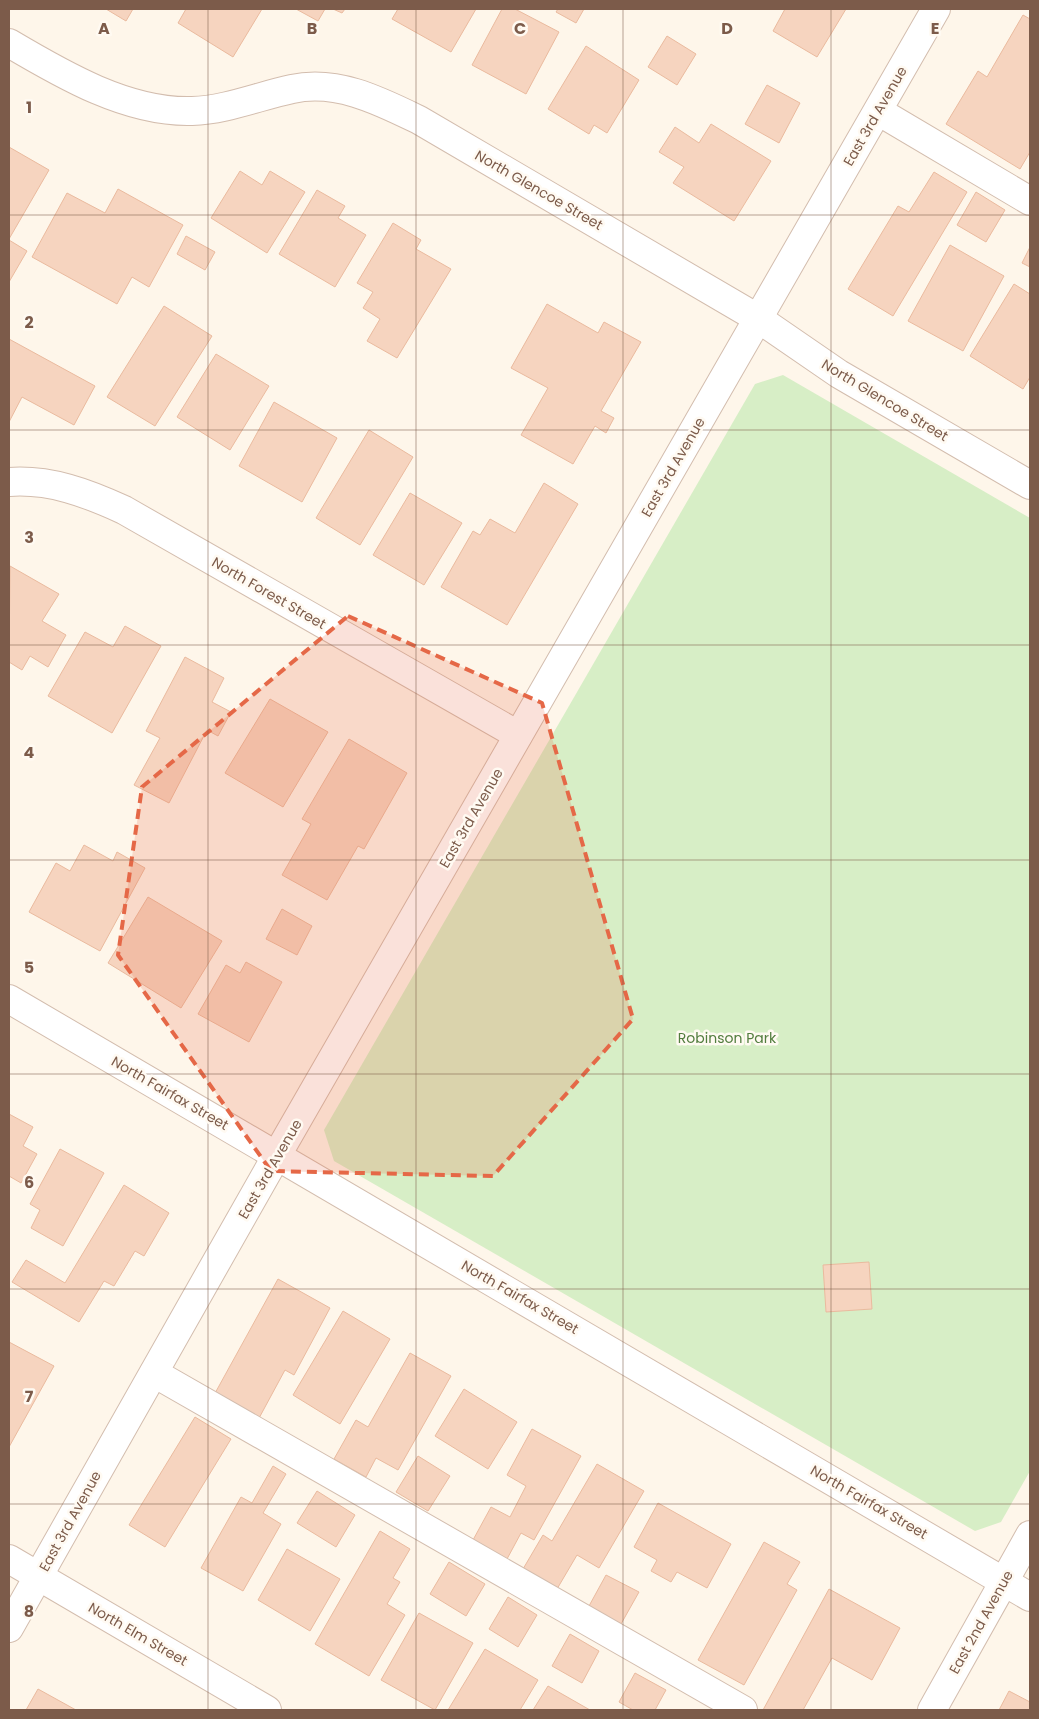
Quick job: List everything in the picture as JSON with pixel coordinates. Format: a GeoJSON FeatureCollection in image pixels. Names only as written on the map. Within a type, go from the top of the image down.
{"type":"FeatureCollection","features":[{"type":"Feature","properties":{"kind":"street","name":"East 3rd Avenue"},"geometry":{"type":"LineString","coordinates":[[9,1628],[277,1155],[936,9]]}},
{"type":"Feature","properties":{"kind":"street","name":"North Glencoe Street"},"geometry":{"type":"LineString","coordinates":[[9,44],[112,97],[137,105],[200,110],[217,108],[294,88],[318,86],[367,95],[419,120],[759,319],[839,374],[1030,485]]}},
{"type":"Feature","properties":{"kind":"street"},"geometry":{"type":"LineString","coordinates":[[878,110],[1030,201]]}},
{"type":"Feature","properties":{"kind":"street","name":"North Forest Street"},"geometry":{"type":"LineString","coordinates":[[9,482],[34,480],[87,493],[124,510],[518,735]]}},
{"type":"Feature","properties":{"kind":"street","name":"North Fairfax Street"},"geometry":{"type":"LineString","coordinates":[[9,999],[1030,1597]]}},
{"type":"Feature","properties":{"kind":"street"},"geometry":{"type":"LineString","coordinates":[[154,1373],[743,1710]]}},
{"type":"Feature","properties":{"kind":"street","name":"East 2nd Avenue"},"geometry":{"type":"LineString","coordinates":[[932,1710],[1030,1535]]}},
{"type":"Feature","properties":{"kind":"street","name":"North Elm Street"},"geometry":{"type":"LineString","coordinates":[[9,1559],[267,1710]]}},
{"type":"Feature","properties":{"kind":"highlighted area"},"geometry":{"type":"Polygon","coordinates":[[[348,616],[542,703],[633,1019],[493,1176],[271,1171],[118,955],[142,787],[348,616]]]}},
{"type":"Feature","properties":{"kind":"green space","name":"Robinson Park"},"geometry":{"type":"Polygon","coordinates":[[[783,375],[1030,518],[1030,1471],[1001,1522],[975,1531],[334,1161],[324,1130],[755,384],[783,375]]]}},
{"type":"Feature","properties":{"kind":"building"},"geometry":{"type":"Polygon","coordinates":[[[106,9],[133,9],[126,21],[106,9]]]}},
{"type":"Feature","properties":{"kind":"building"},"geometry":{"type":"Polygon","coordinates":[[[186,9],[262,9],[233,57],[178,23],[186,9]]]}},
{"type":"Feature","properties":{"kind":"building"},"geometry":{"type":"Polygon","coordinates":[[[296,9],[325,9],[318,21],[296,9]]]}},
{"type":"Feature","properties":{"kind":"building"},"geometry":{"type":"Polygon","coordinates":[[[333,9],[345,9],[342,13],[333,9]]]}},
{"type":"Feature","properties":{"kind":"building"},"geometry":{"type":"Polygon","coordinates":[[[398,9],[476,9],[451,52],[392,19],[398,9]]]}},
{"type":"Feature","properties":{"kind":"building"},"geometry":{"type":"Polygon","coordinates":[[[502,9],[515,9],[559,32],[526,94],[472,65],[502,9]]]}},
{"type":"Feature","properties":{"kind":"building"},"geometry":{"type":"Polygon","coordinates":[[[558,9],[584,9],[576,23],[556,12],[558,9]]]}},
{"type":"Feature","properties":{"kind":"building"},"geometry":{"type":"Polygon","coordinates":[[[785,9],[846,9],[817,57],[773,31],[785,9]]]}},
{"type":"Feature","properties":{"kind":"building"},"geometry":{"type":"Polygon","coordinates":[[[1023,15],[1030,19],[1030,152],[1020,169],[946,124],[978,71],[987,77],[1023,15]]]}},
{"type":"Feature","properties":{"kind":"building"},"geometry":{"type":"Polygon","coordinates":[[[667,36],[696,54],[677,85],[648,67],[667,36]]]}},
{"type":"Feature","properties":{"kind":"building"},"geometry":{"type":"Polygon","coordinates":[[[586,46],[639,80],[607,133],[594,125],[589,134],[548,109],[586,46]]]}},
{"type":"Feature","properties":{"kind":"building"},"geometry":{"type":"Polygon","coordinates":[[[767,85],[800,103],[779,143],[745,124],[767,85]]]}},
{"type":"Feature","properties":{"kind":"building"},"geometry":{"type":"Polygon","coordinates":[[[711,124],[771,161],[734,221],[673,183],[684,167],[659,152],[675,127],[699,143],[711,124]]]}},
{"type":"Feature","properties":{"kind":"building"},"geometry":{"type":"Polygon","coordinates":[[[9,147],[49,170],[9,239],[9,147]]]}},
{"type":"Feature","properties":{"kind":"building"},"geometry":{"type":"Polygon","coordinates":[[[240,171],[262,185],[270,171],[305,192],[267,253],[211,218],[240,171]]]}},
{"type":"Feature","properties":{"kind":"building"},"geometry":{"type":"Polygon","coordinates":[[[934,172],[967,192],[893,316],[848,289],[898,206],[909,212],[934,172]]]}},
{"type":"Feature","properties":{"kind":"building"},"geometry":{"type":"Polygon","coordinates":[[[118,189],[183,225],[149,287],[132,277],[117,304],[32,257],[67,193],[105,213],[118,189]]]}},
{"type":"Feature","properties":{"kind":"building"},"geometry":{"type":"Polygon","coordinates":[[[317,190],[345,206],[338,218],[366,235],[335,287],[279,254],[317,190]]]}},
{"type":"Feature","properties":{"kind":"building"},"geometry":{"type":"Polygon","coordinates":[[[976,192],[1005,210],[986,242],[957,225],[976,192]]]}},
{"type":"Feature","properties":{"kind":"building"},"geometry":{"type":"Polygon","coordinates":[[[393,223],[421,240],[416,249],[451,269],[397,358],[367,341],[380,319],[363,308],[373,292],[357,283],[393,223]]]}},
{"type":"Feature","properties":{"kind":"building"},"geometry":{"type":"Polygon","coordinates":[[[186,236],[215,252],[205,270],[177,254],[186,236]]]}},
{"type":"Feature","properties":{"kind":"building"},"geometry":{"type":"Polygon","coordinates":[[[9,240],[27,251],[9,282],[9,240]]]}},
{"type":"Feature","properties":{"kind":"building"},"geometry":{"type":"Polygon","coordinates":[[[950,245],[1004,276],[963,351],[908,321],[950,245]]]}},
{"type":"Feature","properties":{"kind":"building"},"geometry":{"type":"Polygon","coordinates":[[[1030,247],[1030,267],[1022,263],[1030,247]]]}},
{"type":"Feature","properties":{"kind":"building"},"geometry":{"type":"Polygon","coordinates":[[[1014,284],[1030,294],[1030,377],[1023,389],[970,356],[1014,284]]]}},
{"type":"Feature","properties":{"kind":"building"},"geometry":{"type":"Polygon","coordinates":[[[547,304],[598,333],[604,322],[641,342],[601,411],[614,418],[606,433],[595,426],[573,464],[521,435],[548,388],[511,368],[547,304]]]}},
{"type":"Feature","properties":{"kind":"building"},"geometry":{"type":"Polygon","coordinates":[[[164,306],[212,336],[155,426],[107,397],[164,306]]]}},
{"type":"Feature","properties":{"kind":"building"},"geometry":{"type":"Polygon","coordinates":[[[9,339],[95,386],[74,425],[22,397],[9,422],[9,339]]]}},
{"type":"Feature","properties":{"kind":"building"},"geometry":{"type":"Polygon","coordinates":[[[216,354],[269,386],[230,450],[177,417],[216,354]]]}},
{"type":"Feature","properties":{"kind":"building"},"geometry":{"type":"Polygon","coordinates":[[[274,402],[337,438],[302,502],[239,466],[274,402]]]}},
{"type":"Feature","properties":{"kind":"building"},"geometry":{"type":"Polygon","coordinates":[[[369,430],[413,457],[360,545],[316,518],[369,430]]]}},
{"type":"Feature","properties":{"kind":"building"},"geometry":{"type":"Polygon","coordinates":[[[544,483],[578,504],[507,625],[441,587],[473,531],[480,535],[490,519],[515,533],[544,483]]]}},
{"type":"Feature","properties":{"kind":"building"},"geometry":{"type":"Polygon","coordinates":[[[410,493],[462,523],[424,585],[373,555],[410,493]]]}},
{"type":"Feature","properties":{"kind":"building"},"geometry":{"type":"Polygon","coordinates":[[[10,566],[59,594],[42,621],[66,635],[48,667],[30,656],[22,670],[9,662],[10,566]]]}},
{"type":"Feature","properties":{"kind":"building"},"geometry":{"type":"Polygon","coordinates":[[[125,626],[161,646],[112,733],[48,696],[85,632],[113,647],[125,626]]]}},
{"type":"Feature","properties":{"kind":"building"},"geometry":{"type":"Polygon","coordinates":[[[185,657],[224,678],[212,702],[231,712],[218,736],[207,730],[169,803],[134,785],[160,738],[146,731],[185,657]]]}},
{"type":"Feature","properties":{"kind":"building"},"geometry":{"type":"Polygon","coordinates":[[[270,699],[328,732],[283,807],[225,773],[270,699]]]}},
{"type":"Feature","properties":{"kind":"building"},"geometry":{"type":"Polygon","coordinates":[[[349,739],[407,773],[364,849],[358,846],[327,900],[282,875],[311,824],[302,819],[349,739]]]}},
{"type":"Feature","properties":{"kind":"building"},"geometry":{"type":"Polygon","coordinates":[[[84,845],[113,861],[117,852],[145,868],[100,951],[29,912],[56,863],[70,871],[84,845]]]}},
{"type":"Feature","properties":{"kind":"building"},"geometry":{"type":"Polygon","coordinates":[[[148,897],[222,941],[181,1008],[108,963],[148,897]]]}},
{"type":"Feature","properties":{"kind":"building"},"geometry":{"type":"Polygon","coordinates":[[[282,909],[312,926],[297,955],[266,939],[282,909]]]}},
{"type":"Feature","properties":{"kind":"building"},"geometry":{"type":"Polygon","coordinates":[[[246,962],[282,982],[249,1042],[198,1014],[226,965],[240,973],[246,962]]]}},
{"type":"Feature","properties":{"kind":"building"},"geometry":{"type":"Polygon","coordinates":[[[9,1114],[33,1127],[23,1146],[37,1154],[21,1183],[9,1176],[9,1114]]]}},
{"type":"Feature","properties":{"kind":"building"},"geometry":{"type":"Polygon","coordinates":[[[60,1149],[104,1173],[63,1246],[31,1228],[40,1210],[30,1204],[60,1149]]]}},
{"type":"Feature","properties":{"kind":"building"},"geometry":{"type":"Polygon","coordinates":[[[124,1185],[169,1213],[144,1256],[135,1251],[114,1286],[104,1281],[79,1322],[12,1282],[26,1260],[65,1283],[124,1185]]]}},
{"type":"Feature","properties":{"kind":"building"},"geometry":{"type":"Polygon","coordinates":[[[869,1262],[872,1309],[826,1312],[823,1265],[869,1262]]]}},
{"type":"Feature","properties":{"kind":"building"},"geometry":{"type":"Polygon","coordinates":[[[278,1279],[330,1308],[294,1375],[285,1370],[258,1420],[214,1395],[278,1279]]]}},
{"type":"Feature","properties":{"kind":"building"},"geometry":{"type":"Polygon","coordinates":[[[343,1311],[390,1339],[340,1424],[293,1395],[343,1311]]]}},
{"type":"Feature","properties":{"kind":"building"},"geometry":{"type":"Polygon","coordinates":[[[9,1342],[54,1366],[9,1447],[9,1342]]]}},
{"type":"Feature","properties":{"kind":"building"},"geometry":{"type":"Polygon","coordinates":[[[410,1353],[451,1376],[398,1470],[376,1458],[366,1477],[334,1459],[356,1420],[368,1427],[410,1353]]]}},
{"type":"Feature","properties":{"kind":"building"},"geometry":{"type":"Polygon","coordinates":[[[464,1389],[517,1422],[488,1469],[435,1436],[464,1389]]]}},
{"type":"Feature","properties":{"kind":"building"},"geometry":{"type":"Polygon","coordinates":[[[195,1417],[231,1439],[165,1547],[129,1525],[195,1417]]]}},
{"type":"Feature","properties":{"kind":"building"},"geometry":{"type":"Polygon","coordinates":[[[532,1429],[581,1456],[534,1540],[521,1533],[507,1559],[473,1540],[491,1507],[510,1517],[526,1486],[507,1475],[532,1429]]]}},
{"type":"Feature","properties":{"kind":"building"},"geometry":{"type":"Polygon","coordinates":[[[418,1456],[450,1476],[428,1511],[396,1492],[418,1456]]]}},
{"type":"Feature","properties":{"kind":"building"},"geometry":{"type":"Polygon","coordinates":[[[597,1464],[644,1491],[599,1568],[577,1555],[557,1589],[523,1569],[543,1535],[552,1541],[597,1464]]]}},
{"type":"Feature","properties":{"kind":"building"},"geometry":{"type":"Polygon","coordinates":[[[273,1466],[286,1474],[263,1513],[281,1524],[243,1591],[201,1568],[241,1497],[252,1503],[273,1466]]]}},
{"type":"Feature","properties":{"kind":"building"},"geometry":{"type":"Polygon","coordinates":[[[317,1491],[355,1515],[336,1547],[297,1523],[317,1491]]]}},
{"type":"Feature","properties":{"kind":"building"},"geometry":{"type":"Polygon","coordinates":[[[658,1503],[731,1544],[707,1588],[677,1572],[671,1582],[651,1571],[657,1560],[634,1547],[658,1503]]]}},
{"type":"Feature","properties":{"kind":"building"},"geometry":{"type":"Polygon","coordinates":[[[380,1531],[410,1549],[393,1578],[400,1582],[387,1604],[405,1615],[369,1676],[315,1644],[380,1531]]]}},
{"type":"Feature","properties":{"kind":"building"},"geometry":{"type":"Polygon","coordinates":[[[764,1542],[800,1562],[787,1584],[797,1590],[744,1685],[698,1660],[764,1542]]]}},
{"type":"Feature","properties":{"kind":"building"},"geometry":{"type":"Polygon","coordinates":[[[287,1549],[340,1579],[310,1631],[258,1600],[287,1549]]]}},
{"type":"Feature","properties":{"kind":"building"},"geometry":{"type":"Polygon","coordinates":[[[449,1562],[485,1584],[466,1616],[430,1594],[449,1562]]]}},
{"type":"Feature","properties":{"kind":"building"},"geometry":{"type":"Polygon","coordinates":[[[606,1575],[639,1592],[621,1624],[589,1606],[606,1575]]]}},
{"type":"Feature","properties":{"kind":"building"},"geometry":{"type":"Polygon","coordinates":[[[829,1589],[900,1628],[872,1680],[832,1658],[803,1710],[763,1710],[829,1589]]]}},
{"type":"Feature","properties":{"kind":"building"},"geometry":{"type":"Polygon","coordinates":[[[508,1597],[537,1615],[518,1647],[489,1629],[508,1597]]]}},
{"type":"Feature","properties":{"kind":"building"},"geometry":{"type":"Polygon","coordinates":[[[419,1613],[473,1643],[435,1710],[381,1680],[419,1613]]]}},
{"type":"Feature","properties":{"kind":"building"},"geometry":{"type":"Polygon","coordinates":[[[570,1634],[599,1651],[582,1683],[552,1666],[570,1634]]]}},
{"type":"Feature","properties":{"kind":"building"},"geometry":{"type":"Polygon","coordinates":[[[485,1649],[538,1680],[520,1710],[448,1710],[485,1649]]]}},
{"type":"Feature","properties":{"kind":"building"},"geometry":{"type":"Polygon","coordinates":[[[635,1673],[666,1690],[655,1710],[633,1710],[619,1702],[635,1673]]]}},
{"type":"Feature","properties":{"kind":"building"},"geometry":{"type":"Polygon","coordinates":[[[548,1686],[590,1710],[533,1710],[548,1686]]]}},
{"type":"Feature","properties":{"kind":"building"},"geometry":{"type":"Polygon","coordinates":[[[38,1689],[76,1710],[26,1710],[38,1689]]]}},
{"type":"Feature","properties":{"kind":"building"},"geometry":{"type":"Polygon","coordinates":[[[1009,1691],[1030,1702],[1030,1710],[999,1710],[1009,1691]]]}}]}
